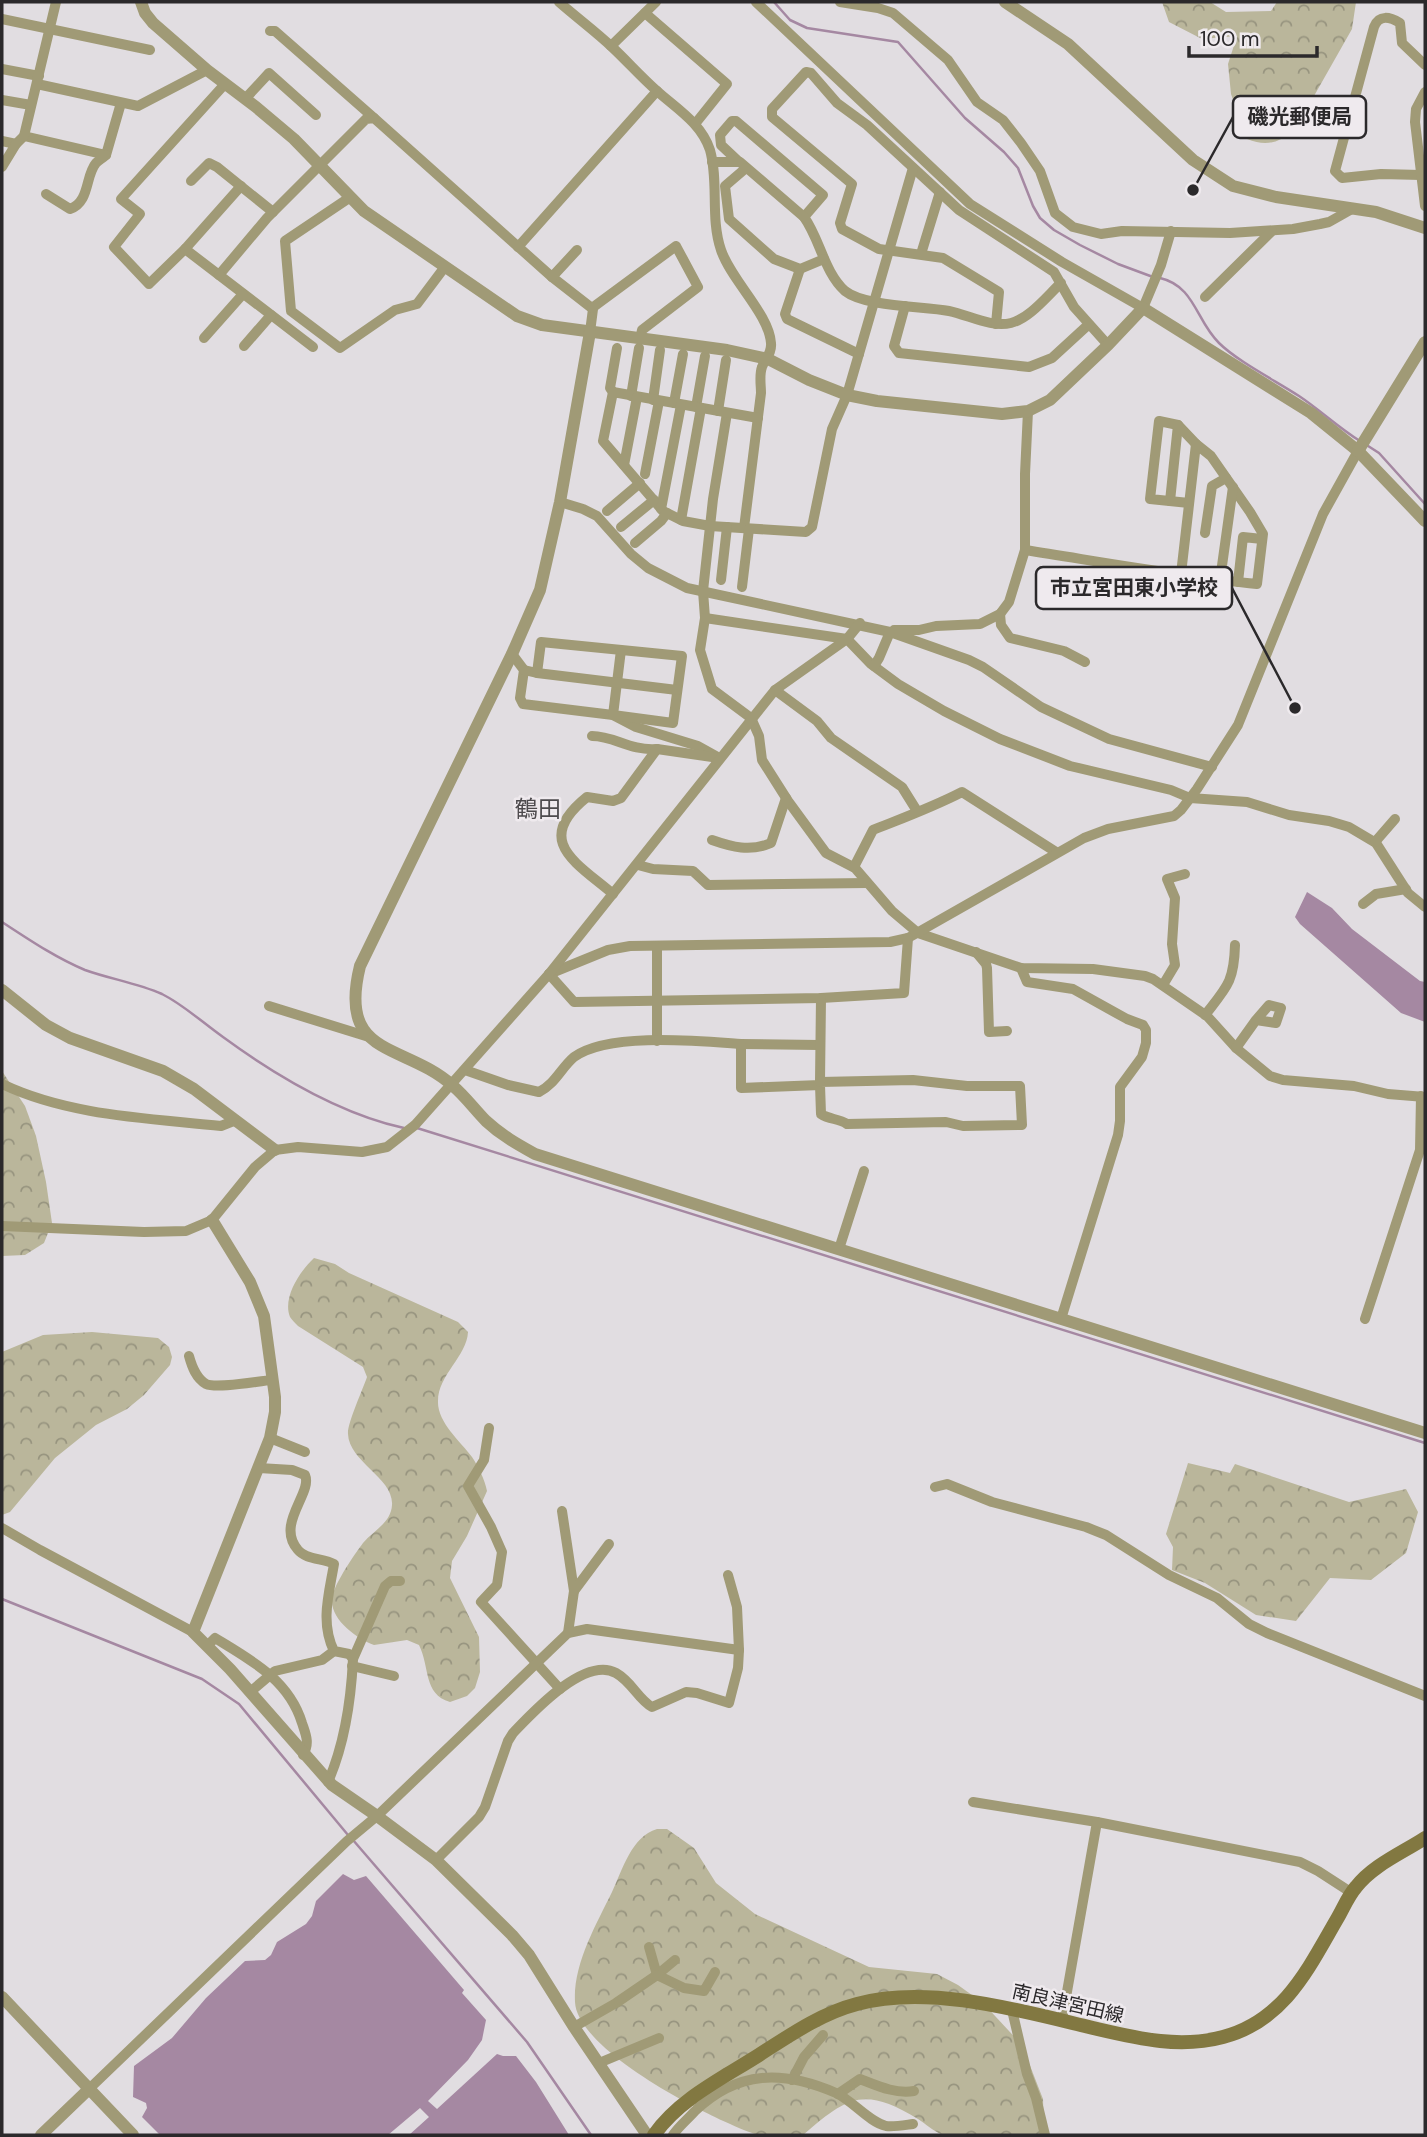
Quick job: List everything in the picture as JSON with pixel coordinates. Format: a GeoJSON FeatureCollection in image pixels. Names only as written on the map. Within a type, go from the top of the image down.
{"type":"FeatureCollection","features":[{"type":"Feature","properties":{"kind":"main road","name":"南良津宮田線"},"geometry":{"type":"LineString","coordinates":[[654,2135],[673,2113],[713,2084],[814,2021],[856,2004],[889,1997],[928,1996],[1012,2010],[1140,2039],[1186,2044],[1225,2037],[1264,2020],[1285,2002],[1352,1893],[1372,1871],[1425,1838]]}},
{"type":"Feature","properties":{"kind":"street"},"geometry":{"type":"LineString","coordinates":[[2,167],[20,140],[38,80],[56,2]]}},
{"type":"Feature","properties":{"kind":"street"},"geometry":{"type":"LineString","coordinates":[[141,2],[153,23],[224,85],[294,139],[364,211],[517,316],[542,325],[590,332],[640,344],[727,350],[768,359],[808,380],[847,395],[877,401],[1002,414],[1028,411],[1049,400],[1143,308],[1160,270],[1171,231]]}},
{"type":"Feature","properties":{"kind":"street"},"geometry":{"type":"LineString","coordinates":[[559,2],[695,124],[709,147],[712,162],[717,237],[727,265],[768,330],[771,350],[762,366],[761,374],[742,587]]}},
{"type":"Feature","properties":{"kind":"street"},"geometry":{"type":"LineString","coordinates":[[611,46],[656,2]]}},
{"type":"Feature","properties":{"kind":"street"},"geometry":{"type":"LineString","coordinates":[[756,2],[970,204],[1062,262],[1143,308],[1360,446],[1425,520]]}},
{"type":"Feature","properties":{"kind":"street"},"geometry":{"type":"LineString","coordinates":[[840,2],[893,13],[948,60],[977,102],[1003,120],[1027,150],[1040,171],[1055,213],[1073,227],[1101,234],[1122,231],[1272,231],[1329,222],[1352,209]]}},
{"type":"Feature","properties":{"kind":"street"},"geometry":{"type":"LineString","coordinates":[[1004,2],[1068,44],[1193,160],[1221,179],[1255,193],[1403,219],[1425,228]]}},
{"type":"Feature","properties":{"kind":"street"},"geometry":{"type":"LineString","coordinates":[[645,13],[727,84],[695,124]]}},
{"type":"Feature","properties":{"kind":"street"},"geometry":{"type":"LineString","coordinates":[[1423,174],[1342,178],[1337,175],[1335,168],[1378,19],[1382,17],[1400,23],[1402,43],[1425,65]]}},
{"type":"Feature","properties":{"kind":"street"},"geometry":{"type":"LineString","coordinates":[[2,19],[149,50]]}},
{"type":"Feature","properties":{"kind":"street"},"geometry":{"type":"LineString","coordinates":[[270,31],[275,30],[552,277],[592,308]]}},
{"type":"Feature","properties":{"kind":"street"},"geometry":{"type":"LineString","coordinates":[[2,69],[138,106],[206,70]]}},
{"type":"Feature","properties":{"kind":"street"},"geometry":{"type":"LineString","coordinates":[[996,324],[999,292],[943,258],[879,249],[842,229],[840,223],[852,184],[772,117],[772,109],[806,72],[811,73],[837,103],[867,125],[968,216],[1054,272],[1074,307],[1108,345]]}},
{"type":"Feature","properties":{"kind":"street"},"geometry":{"type":"LineString","coordinates":[[245,99],[269,73],[316,115]]}},
{"type":"Feature","properties":{"kind":"street"},"geometry":{"type":"LineString","coordinates":[[224,85],[121,199],[140,214],[114,247],[149,284],[185,249],[241,186]]}},
{"type":"Feature","properties":{"kind":"street"},"geometry":{"type":"LineString","coordinates":[[518,247],[657,91]]}},
{"type":"Feature","properties":{"kind":"street"},"geometry":{"type":"LineString","coordinates":[[1425,92],[1416,108],[1415,122],[1425,206]]}},
{"type":"Feature","properties":{"kind":"street"},"geometry":{"type":"LineString","coordinates":[[2,100],[31,105]]}},
{"type":"Feature","properties":{"kind":"street"},"geometry":{"type":"LineString","coordinates":[[46,194],[70,209],[77,206],[85,193],[95,164],[106,155],[121,103]]}},
{"type":"Feature","properties":{"kind":"street"},"geometry":{"type":"LineString","coordinates":[[219,275],[273,212],[366,119],[374,118]]}},
{"type":"Feature","properties":{"kind":"street"},"geometry":{"type":"LineString","coordinates":[[804,217],[823,195],[736,121],[732,121],[720,135],[721,145],[804,217],[812,228],[824,260],[842,288],[858,298],[950,311],[996,324],[1019,320],[1061,283]]}},
{"type":"Feature","properties":{"kind":"street"},"geometry":{"type":"LineString","coordinates":[[2,141],[20,140],[106,155]]}},
{"type":"Feature","properties":{"kind":"street"},"geometry":{"type":"LineString","coordinates":[[712,162],[743,165]]}},
{"type":"Feature","properties":{"kind":"street"},"geometry":{"type":"LineString","coordinates":[[191,181],[209,163],[273,212]]}},
{"type":"Feature","properties":{"kind":"street"},"geometry":{"type":"LineString","coordinates":[[743,165],[725,186],[729,219],[774,259],[800,269],[824,260]]}},
{"type":"Feature","properties":{"kind":"street"},"geometry":{"type":"LineString","coordinates":[[617,348],[610,388],[613,393],[603,440],[624,465],[642,478],[661,507],[681,520],[710,526],[806,532],[815,520],[832,429],[847,395],[913,168]]}},
{"type":"Feature","properties":{"kind":"street"},"geometry":{"type":"LineString","coordinates":[[921,254],[940,192]]}},
{"type":"Feature","properties":{"kind":"street"},"geometry":{"type":"LineString","coordinates":[[349,198],[285,242],[291,311],[340,348],[395,310],[417,304],[444,268]]}},
{"type":"Feature","properties":{"kind":"street"},"geometry":{"type":"LineString","coordinates":[[1205,297],[1272,231]]}},
{"type":"Feature","properties":{"kind":"street"},"geometry":{"type":"LineString","coordinates":[[369,1037],[355,1008],[355,990],[360,966],[512,654],[540,590],[560,502],[592,308],[676,246],[698,287],[642,330],[624,465]]}},
{"type":"Feature","properties":{"kind":"street"},"geometry":{"type":"LineString","coordinates":[[185,249],[313,347]]}},
{"type":"Feature","properties":{"kind":"street"},"geometry":{"type":"LineString","coordinates":[[552,277],[577,250]]}},
{"type":"Feature","properties":{"kind":"street"},"geometry":{"type":"LineString","coordinates":[[800,269],[785,314],[787,319],[859,354]]}},
{"type":"Feature","properties":{"kind":"street"},"geometry":{"type":"LineString","coordinates":[[204,338],[243,294]]}},
{"type":"Feature","properties":{"kind":"street"},"geometry":{"type":"LineString","coordinates":[[905,306],[894,346],[899,353],[1020,367],[1046,362],[1088,325]]}},
{"type":"Feature","properties":{"kind":"street"},"geometry":{"type":"LineString","coordinates":[[244,346],[271,315]]}},
{"type":"Feature","properties":{"kind":"street"},"geometry":{"type":"LineString","coordinates":[[549,974],[608,950],[630,946],[890,942],[908,938],[1084,838],[1108,829],[1174,816],[1212,767],[1238,725],[1317,526],[1360,446],[1425,342]]}},
{"type":"Feature","properties":{"kind":"street"},"geometry":{"type":"LineString","coordinates":[[607,511],[642,478],[656,400],[660,350]]}},
{"type":"Feature","properties":{"kind":"street"},"geometry":{"type":"LineString","coordinates":[[635,542],[662,521],[661,507],[683,354]]}},
{"type":"Feature","properties":{"kind":"street"},"geometry":{"type":"LineString","coordinates":[[681,520],[705,356]]}},
{"type":"Feature","properties":{"kind":"street"},"geometry":{"type":"LineString","coordinates":[[726,360],[703,591],[705,618],[701,648],[712,689],[751,718],[759,736],[762,760],[826,853],[854,867],[892,911],[918,933],[1021,968],[1093,968],[1145,976],[1163,985],[1205,1015],[1236,1048],[1270,1076],[1283,1080],[1354,1086],[1388,1094],[1423,1097],[1420,1150],[1365,1320]]}},
{"type":"Feature","properties":{"kind":"street"},"geometry":{"type":"LineString","coordinates":[[613,393],[758,418]]}},
{"type":"Feature","properties":{"kind":"street"},"geometry":{"type":"LineString","coordinates":[[874,666],[890,632],[895,629],[919,630],[936,626],[980,624],[1000,614],[1009,602],[1025,550],[1028,411]]}},
{"type":"Feature","properties":{"kind":"street"},"geometry":{"type":"LineString","coordinates":[[1025,550],[1181,575],[1257,584],[1263,534],[1250,512],[1207,451],[1195,444],[1178,425],[1159,421],[1150,499],[1189,503]]}},
{"type":"Feature","properties":{"kind":"street"},"geometry":{"type":"LineString","coordinates":[[1170,501],[1178,425]]}},
{"type":"Feature","properties":{"kind":"street"},"geometry":{"type":"LineString","coordinates":[[1181,575],[1195,444]]}},
{"type":"Feature","properties":{"kind":"street"},"geometry":{"type":"LineString","coordinates":[[1205,533],[1212,486],[1230,482]]}},
{"type":"Feature","properties":{"kind":"street"},"geometry":{"type":"LineString","coordinates":[[1220,580],[1230,482]]}},
{"type":"Feature","properties":{"kind":"street"},"geometry":{"type":"LineString","coordinates":[[560,502],[597,516],[631,554],[648,568],[687,588],[890,632],[983,667],[1041,707],[1109,739],[1212,767]]}},
{"type":"Feature","properties":{"kind":"street"},"geometry":{"type":"LineString","coordinates":[[621,527],[661,507]]}},
{"type":"Feature","properties":{"kind":"street"},"geometry":{"type":"LineString","coordinates":[[721,580],[727,527]]}},
{"type":"Feature","properties":{"kind":"street"},"geometry":{"type":"LineString","coordinates":[[1238,582],[1243,537],[1262,539]]}},
{"type":"Feature","properties":{"kind":"street"},"geometry":{"type":"LineString","coordinates":[[1000,614],[1001,625],[1010,638],[1064,651],[1085,662]]}},
{"type":"Feature","properties":{"kind":"street"},"geometry":{"type":"LineString","coordinates":[[705,618],[847,639],[874,666],[909,691],[1000,739],[1070,766],[1171,790],[1189,798],[1247,802],[1289,816],[1329,821],[1349,827],[1375,842],[1406,889],[1425,907]]}},
{"type":"Feature","properties":{"kind":"street"},"geometry":{"type":"LineString","coordinates":[[2,1226],[144,1232],[186,1231],[212,1220],[255,1167],[275,1150],[298,1147],[362,1152],[387,1147],[415,1125],[549,974],[775,690],[847,639],[860,624]]}},
{"type":"Feature","properties":{"kind":"street"},"geometry":{"type":"LineString","coordinates":[[537,673],[541,642],[682,656],[701,648]]}},
{"type":"Feature","properties":{"kind":"street"},"geometry":{"type":"LineString","coordinates":[[614,715],[621,650]]}},
{"type":"Feature","properties":{"kind":"street"},"geometry":{"type":"LineString","coordinates":[[512,654],[524,670],[537,673],[677,690]]}},
{"type":"Feature","properties":{"kind":"street"},"geometry":{"type":"LineString","coordinates":[[524,670],[520,698],[523,704],[673,723],[682,656]]}},
{"type":"Feature","properties":{"kind":"street"},"geometry":{"type":"LineString","coordinates":[[775,690],[817,721],[831,738],[902,787],[917,811]]}},
{"type":"Feature","properties":{"kind":"street"},"geometry":{"type":"LineString","coordinates":[[614,715],[636,727],[698,746],[719,758]]}},
{"type":"Feature","properties":{"kind":"street"},"geometry":{"type":"LineString","coordinates":[[592,736],[642,750],[657,749],[719,758]]}},
{"type":"Feature","properties":{"kind":"street"},"geometry":{"type":"LineString","coordinates":[[613,894],[570,858],[563,848],[560,838],[564,821],[586,797],[613,801],[621,798],[657,749]]}},
{"type":"Feature","properties":{"kind":"street"},"geometry":{"type":"LineString","coordinates":[[854,867],[873,830],[891,825],[917,811],[928,810],[962,792],[1056,852]]}},
{"type":"Feature","properties":{"kind":"street"},"geometry":{"type":"LineString","coordinates":[[712,840],[734,848],[759,848],[771,843],[786,798]]}},
{"type":"Feature","properties":{"kind":"street"},"geometry":{"type":"LineString","coordinates":[[1375,842],[1395,819]]}},
{"type":"Feature","properties":{"kind":"street"},"geometry":{"type":"LineString","coordinates":[[638,865],[653,869],[693,871],[708,885],[867,883]]}},
{"type":"Feature","properties":{"kind":"street"},"geometry":{"type":"LineString","coordinates":[[1163,985],[1175,965],[1172,944],[1175,898],[1167,879],[1185,874]]}},
{"type":"Feature","properties":{"kind":"street"},"geometry":{"type":"LineString","coordinates":[[1363,904],[1376,894],[1406,889]]}},
{"type":"Feature","properties":{"kind":"street"},"geometry":{"type":"LineString","coordinates":[[549,974],[574,1002],[821,998],[904,993],[908,938]]}},
{"type":"Feature","properties":{"kind":"street"},"geometry":{"type":"LineString","coordinates":[[1205,1015],[1230,983],[1235,968],[1235,945]]}},
{"type":"Feature","properties":{"kind":"street"},"geometry":{"type":"LineString","coordinates":[[657,946],[657,1041]]}},
{"type":"Feature","properties":{"kind":"street"},"geometry":{"type":"LineString","coordinates":[[976,952],[987,968],[989,1032],[1007,1031]]}},
{"type":"Feature","properties":{"kind":"street"},"geometry":{"type":"LineString","coordinates":[[1021,968],[1027,982],[1073,989],[1143,1025],[1146,1030],[1142,1057],[1121,1087],[1118,1135],[1060,1319]]}},
{"type":"Feature","properties":{"kind":"street"},"geometry":{"type":"LineString","coordinates":[[2,990],[13,1001],[58,1032],[108,1054],[163,1071],[194,1089],[275,1150]]}},
{"type":"Feature","properties":{"kind":"street"},"geometry":{"type":"LineString","coordinates":[[741,1044],[740,1088],[820,1084],[913,1080],[967,1086],[1020,1086],[1022,1125],[963,1126],[946,1122],[847,1125],[838,1118],[827,1118],[821,1114],[820,1084],[819,1045],[821,998]]}},
{"type":"Feature","properties":{"kind":"street"},"geometry":{"type":"LineString","coordinates":[[270,1006],[369,1037],[452,1084],[509,1140],[535,1154],[1425,1433]]}},
{"type":"Feature","properties":{"kind":"street"},"geometry":{"type":"LineString","coordinates":[[1236,1048],[1256,1020]]}},
{"type":"Feature","properties":{"kind":"street"},"geometry":{"type":"LineString","coordinates":[[465,1070],[508,1085],[539,1092],[575,1057],[612,1042],[819,1045]]}},
{"type":"Feature","properties":{"kind":"street"},"geometry":{"type":"LineString","coordinates":[[2,1084],[69,1108],[221,1126],[236,1120]]}},
{"type":"Feature","properties":{"kind":"street"},"geometry":{"type":"LineString","coordinates":[[838,1249],[864,1171]]}},
{"type":"Feature","properties":{"kind":"street"},"geometry":{"type":"LineString","coordinates":[[193,1633],[259,1468],[270,1438],[275,1412],[264,1317],[250,1282],[212,1220]]}},
{"type":"Feature","properties":{"kind":"street"},"geometry":{"type":"LineString","coordinates":[[189,1356],[200,1379],[210,1385],[272,1380]]}},
{"type":"Feature","properties":{"kind":"street"},"geometry":{"type":"LineString","coordinates":[[489,1428],[484,1460],[468,1486],[502,1552],[498,1585],[481,1602],[560,1689]]}},
{"type":"Feature","properties":{"kind":"street"},"geometry":{"type":"LineString","coordinates":[[270,1438],[305,1452]]}},
{"type":"Feature","properties":{"kind":"street"},"geometry":{"type":"LineString","coordinates":[[259,1468],[300,1472],[307,1481],[294,1511],[292,1538],[296,1549],[301,1553],[334,1564],[326,1614],[327,1630],[334,1651]]}},
{"type":"Feature","properties":{"kind":"street"},"geometry":{"type":"LineString","coordinates":[[935,1488],[947,1484],[992,1502],[1086,1527],[1106,1535],[1169,1575],[1217,1598],[1249,1624],[1425,1696]]}},
{"type":"Feature","properties":{"kind":"street"},"geometry":{"type":"LineString","coordinates":[[562,1511],[573,1591],[568,1633]]}},
{"type":"Feature","properties":{"kind":"street"},"geometry":{"type":"LineString","coordinates":[[2,1528],[193,1633],[250,1692],[328,1782],[436,1860],[529,1955],[647,2135]]}},
{"type":"Feature","properties":{"kind":"street"},"geometry":{"type":"LineString","coordinates":[[573,1591],[609,1544]]}},
{"type":"Feature","properties":{"kind":"street"},"geometry":{"type":"LineString","coordinates":[[436,1860],[485,1807],[513,1733],[560,1689],[589,1671],[607,1669],[624,1678],[652,1707],[685,1692],[729,1703],[740,1650],[737,1606],[728,1575]]}},
{"type":"Feature","properties":{"kind":"street"},"geometry":{"type":"LineString","coordinates":[[328,1782],[342,1742],[350,1701],[353,1663],[385,1586],[391,1581],[400,1581]]}},
{"type":"Feature","properties":{"kind":"street"},"geometry":{"type":"LineString","coordinates":[[41,2135],[568,1633],[587,1629],[740,1650]]}},
{"type":"Feature","properties":{"kind":"street"},"geometry":{"type":"LineString","coordinates":[[207,1646],[215,1638],[271,1675],[290,1697],[301,1718],[308,1743],[303,1755]]}},
{"type":"Feature","properties":{"kind":"street"},"geometry":{"type":"LineString","coordinates":[[250,1692],[271,1675],[287,1667],[322,1660],[334,1651],[349,1654],[353,1663],[394,1676]]}},
{"type":"Feature","properties":{"kind":"street"},"geometry":{"type":"LineString","coordinates":[[973,1802],[1097,1822],[1300,1862],[1352,1893]]}},
{"type":"Feature","properties":{"kind":"street"},"geometry":{"type":"LineString","coordinates":[[1062,2020],[1097,1822]]}},
{"type":"Feature","properties":{"kind":"street"},"geometry":{"type":"LineString","coordinates":[[649,1947],[657,1975],[684,1988],[704,1991],[715,1972]]}},
{"type":"Feature","properties":{"kind":"street"},"geometry":{"type":"LineString","coordinates":[[574,2027],[617,2003],[676,1960]]}},
{"type":"Feature","properties":{"kind":"street"},"geometry":{"type":"LineString","coordinates":[[2,1997],[132,2135]]}},
{"type":"Feature","properties":{"kind":"street"},"geometry":{"type":"LineString","coordinates":[[1012,2010],[1045,2135]]}},
{"type":"Feature","properties":{"kind":"street"},"geometry":{"type":"LineString","coordinates":[[792,2080],[793,2074],[813,2044],[823,2035]]}},
{"type":"Feature","properties":{"kind":"street"},"geometry":{"type":"LineString","coordinates":[[599,2063],[659,2038]]}},
{"type":"Feature","properties":{"kind":"street"},"geometry":{"type":"LineString","coordinates":[[673,2135],[709,2098],[755,2077],[792,2080],[838,2094],[888,2126],[913,2124]]}},
{"type":"Feature","properties":{"kind":"street"},"geometry":{"type":"LineString","coordinates":[[838,2094],[860,2079],[890,2090],[904,2093],[914,2091]]}},
{"type":"Feature","properties":{"kind":"green space"},"geometry":{"type":"Polygon","coordinates":[[[1162,2],[1210,2],[1226,12],[1271,11],[1277,2],[1356,2],[1352,29],[1314,96],[1311,116],[1282,139],[1266,143],[1247,139],[1231,94],[1228,64],[1237,36],[1202,39],[1169,22],[1162,2]]]}},
{"type":"Feature","properties":{"kind":"green space"},"geometry":{"type":"Polygon","coordinates":[[[2,1071],[25,1106],[36,1136],[52,1223],[44,1243],[25,1255],[2,1256],[2,1071]]]}},
{"type":"Feature","properties":{"kind":"green space"},"geometry":{"type":"Polygon","coordinates":[[[314,1258],[335,1264],[349,1273],[458,1322],[468,1332],[463,1349],[439,1392],[438,1401],[445,1424],[474,1461],[487,1491],[467,1536],[452,1561],[450,1578],[479,1637],[480,1672],[475,1688],[467,1696],[450,1702],[435,1693],[431,1686],[419,1645],[407,1640],[374,1645],[351,1632],[334,1611],[333,1594],[342,1575],[363,1543],[385,1522],[392,1505],[386,1486],[350,1444],[348,1429],[367,1377],[363,1367],[298,1326],[290,1317],[288,1309],[291,1293],[304,1269],[314,1258]]]}},
{"type":"Feature","properties":{"kind":"green space"},"geometry":{"type":"Polygon","coordinates":[[[92,1332],[158,1338],[169,1347],[172,1357],[170,1365],[144,1395],[127,1409],[96,1425],[55,1458],[10,1512],[2,1515],[2,1352],[43,1335],[92,1332]]]}},
{"type":"Feature","properties":{"kind":"green space"},"geometry":{"type":"Polygon","coordinates":[[[1188,1463],[1230,1473],[1235,1464],[1349,1502],[1406,1489],[1418,1512],[1406,1553],[1371,1580],[1330,1578],[1296,1621],[1256,1615],[1205,1583],[1172,1570],[1173,1547],[1166,1534],[1188,1463]]]}},
{"type":"Feature","properties":{"kind":"green space"},"geometry":{"type":"Polygon","coordinates":[[[657,1829],[667,1829],[694,1848],[716,1883],[755,1914],[869,1967],[937,1974],[983,2003],[1022,2045],[1043,2099],[1044,2135],[941,2134],[899,2109],[870,2099],[845,2104],[803,2135],[755,2134],[680,2099],[622,2062],[598,2041],[582,2021],[575,2002],[575,1988],[587,1945],[629,1855],[641,1839],[657,1829]]]}},
{"type":"Feature","properties":{"kind":"shaded area"},"geometry":{"type":"Polygon","coordinates":[[[1307,892],[1332,908],[1352,929],[1420,981],[1425,982],[1425,1022],[1401,1013],[1300,924],[1295,917],[1307,892]]]}},
{"type":"Feature","properties":{"kind":"shaded area"},"geometry":{"type":"Polygon","coordinates":[[[343,1874],[354,1880],[366,1876],[464,1990],[462,1993],[486,2020],[482,2040],[468,2060],[428,2101],[437,2109],[497,2054],[516,2056],[536,2082],[569,2135],[409,2135],[429,2117],[420,2108],[388,2135],[160,2135],[142,2117],[147,2108],[146,2103],[133,2097],[134,2066],[172,2038],[206,1998],[245,1961],[265,1960],[271,1955],[277,1942],[306,1924],[312,1916],[316,1901],[343,1874]]]}},
{"type":"Feature","properties":{"kind":"waterway"},"geometry":{"type":"LineString","coordinates":[[774,2],[790,20],[807,28],[898,42],[965,118],[1018,168],[1040,218],[1054,230],[1080,245],[1118,264],[1153,277]]}},
{"type":"Feature","properties":{"kind":"waterway"},"geometry":{"type":"LineString","coordinates":[[1160,278],[1181,288],[1211,334],[1227,350],[1299,396],[1360,441]]}},
{"type":"Feature","properties":{"kind":"waterway"},"geometry":{"type":"LineString","coordinates":[[1365,444],[1379,453],[1425,504]]}},
{"type":"Feature","properties":{"kind":"waterway"},"geometry":{"type":"LineString","coordinates":[[2,922],[74,965],[170,998],[243,1051],[309,1092],[356,1113],[404,1128]]}},
{"type":"Feature","properties":{"kind":"waterway"},"geometry":{"type":"LineString","coordinates":[[417,1128],[1425,1443]]}},
{"type":"Feature","properties":{"kind":"waterway"},"geometry":{"type":"LineString","coordinates":[[2,1599],[202,1679],[239,1704],[348,1835]]}},
{"type":"Feature","properties":{"kind":"waterway"},"geometry":{"type":"LineString","coordinates":[[353,1840],[527,2042],[591,2135]]}},
{"type":"Feature","properties":{"kind":"place","name":"磯光郵便局"},"geometry":{"type":"Point","coordinates":[1193,190]}},
{"type":"Feature","properties":{"kind":"place","name":"市立宮田東小学校"},"geometry":{"type":"Point","coordinates":[1295,708]}},
{"type":"Feature","properties":{"kind":"district","name":"鶴田"},"geometry":{"type":"Point","coordinates":[538,809]}}]}
